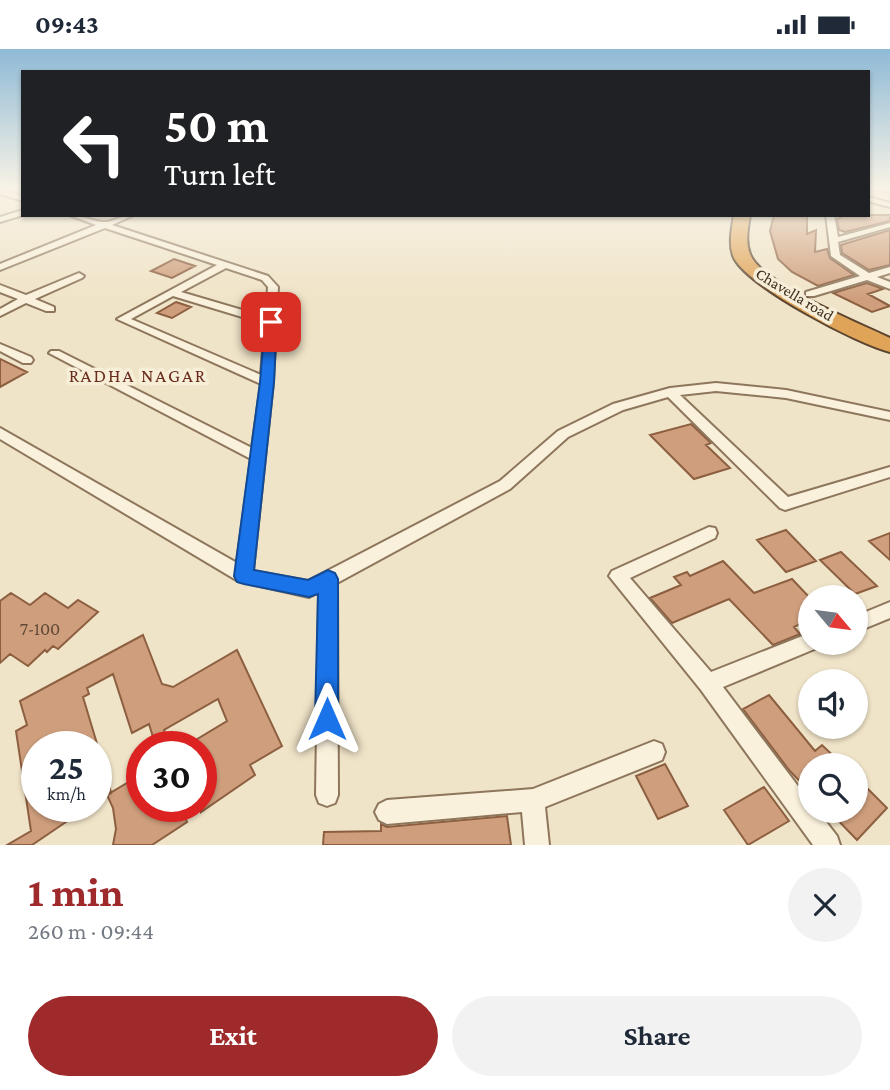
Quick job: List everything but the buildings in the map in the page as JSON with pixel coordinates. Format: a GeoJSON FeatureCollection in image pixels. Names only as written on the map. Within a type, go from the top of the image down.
{"type":"FeatureCollection","features":[{"type":"Feature","properties":{"kind":"highway","name":"Chavella road"},"geometry":{"type":"LineString","coordinates":[[741,225],[739,237],[742,255],[761,277],[792,296],[890,346]]}},
{"type":"Feature","properties":{"kind":"highway","name":"Chavella road"},"geometry":{"type":"LineString","coordinates":[[758,225],[757,250],[762,261],[780,277],[890,333]]}},
{"type":"Feature","properties":{"kind":"street"},"geometry":{"type":"LineString","coordinates":[[105,225],[265,278],[273,287],[267,382],[244,576]]}},
{"type":"Feature","properties":{"kind":"street"},"geometry":{"type":"LineString","coordinates":[[0,267],[105,225]]}},
{"type":"Feature","properties":{"kind":"street"},"geometry":{"type":"LineString","coordinates":[[832,225],[836,256],[868,277],[890,286]]}},
{"type":"Feature","properties":{"kind":"street"},"geometry":{"type":"LineString","coordinates":[[834,241],[887,225]]}},
{"type":"Feature","properties":{"kind":"street"},"geometry":{"type":"LineString","coordinates":[[225,265],[122,319],[267,382]]}},
{"type":"Feature","properties":{"kind":"street"},"geometry":{"type":"LineString","coordinates":[[810,294],[890,270]]}},
{"type":"Feature","properties":{"kind":"street"},"geometry":{"type":"LineString","coordinates":[[0,313],[79,275]]}},
{"type":"Feature","properties":{"kind":"street"},"geometry":{"type":"LineString","coordinates":[[0,288],[50,309]]}},
{"type":"Feature","properties":{"kind":"street"},"geometry":{"type":"LineString","coordinates":[[172,293],[271,322]]}},
{"type":"Feature","properties":{"kind":"street"},"geometry":{"type":"LineString","coordinates":[[0,347],[27,360]]}},
{"type":"Feature","properties":{"kind":"street"},"geometry":{"type":"LineString","coordinates":[[55,353],[259,457]]}},
{"type":"Feature","properties":{"kind":"street"},"geometry":{"type":"LineString","coordinates":[[0,433],[244,576],[309,589],[505,485],[563,434],[618,407],[670,392],[716,387],[786,394],[890,416]]}},
{"type":"Feature","properties":{"kind":"street"},"geometry":{"type":"LineString","coordinates":[[670,392],[785,503],[886,477]]}},
{"type":"Feature","properties":{"kind":"street"},"geometry":{"type":"LineString","coordinates":[[709,533],[618,576],[708,683],[828,845]]}},
{"type":"Feature","properties":{"kind":"street"},"geometry":{"type":"LineString","coordinates":[[327,796],[328,579]]}},
{"type":"Feature","properties":{"kind":"street"},"geometry":{"type":"LineString","coordinates":[[868,619],[890,610]]}},
{"type":"Feature","properties":{"kind":"street"},"geometry":{"type":"LineString","coordinates":[[708,683],[798,647]]}},
{"type":"Feature","properties":{"kind":"street"},"geometry":{"type":"LineString","coordinates":[[387,812],[533,800],[654,752]]}},
{"type":"Feature","properties":{"kind":"street"},"geometry":{"type":"LineString","coordinates":[[533,800],[537,845]]}},
{"type":"Feature","properties":{"kind":"district","name":"RADHA NAGAR"},"geometry":{"type":"Point","coordinates":[138,375]}},
{"type":"Feature","properties":{"kind":"route"},"geometry":{"type":"LineString","coordinates":[[271,322],[267,382],[244,576],[309,589],[328,579],[327,719]]}}]}
